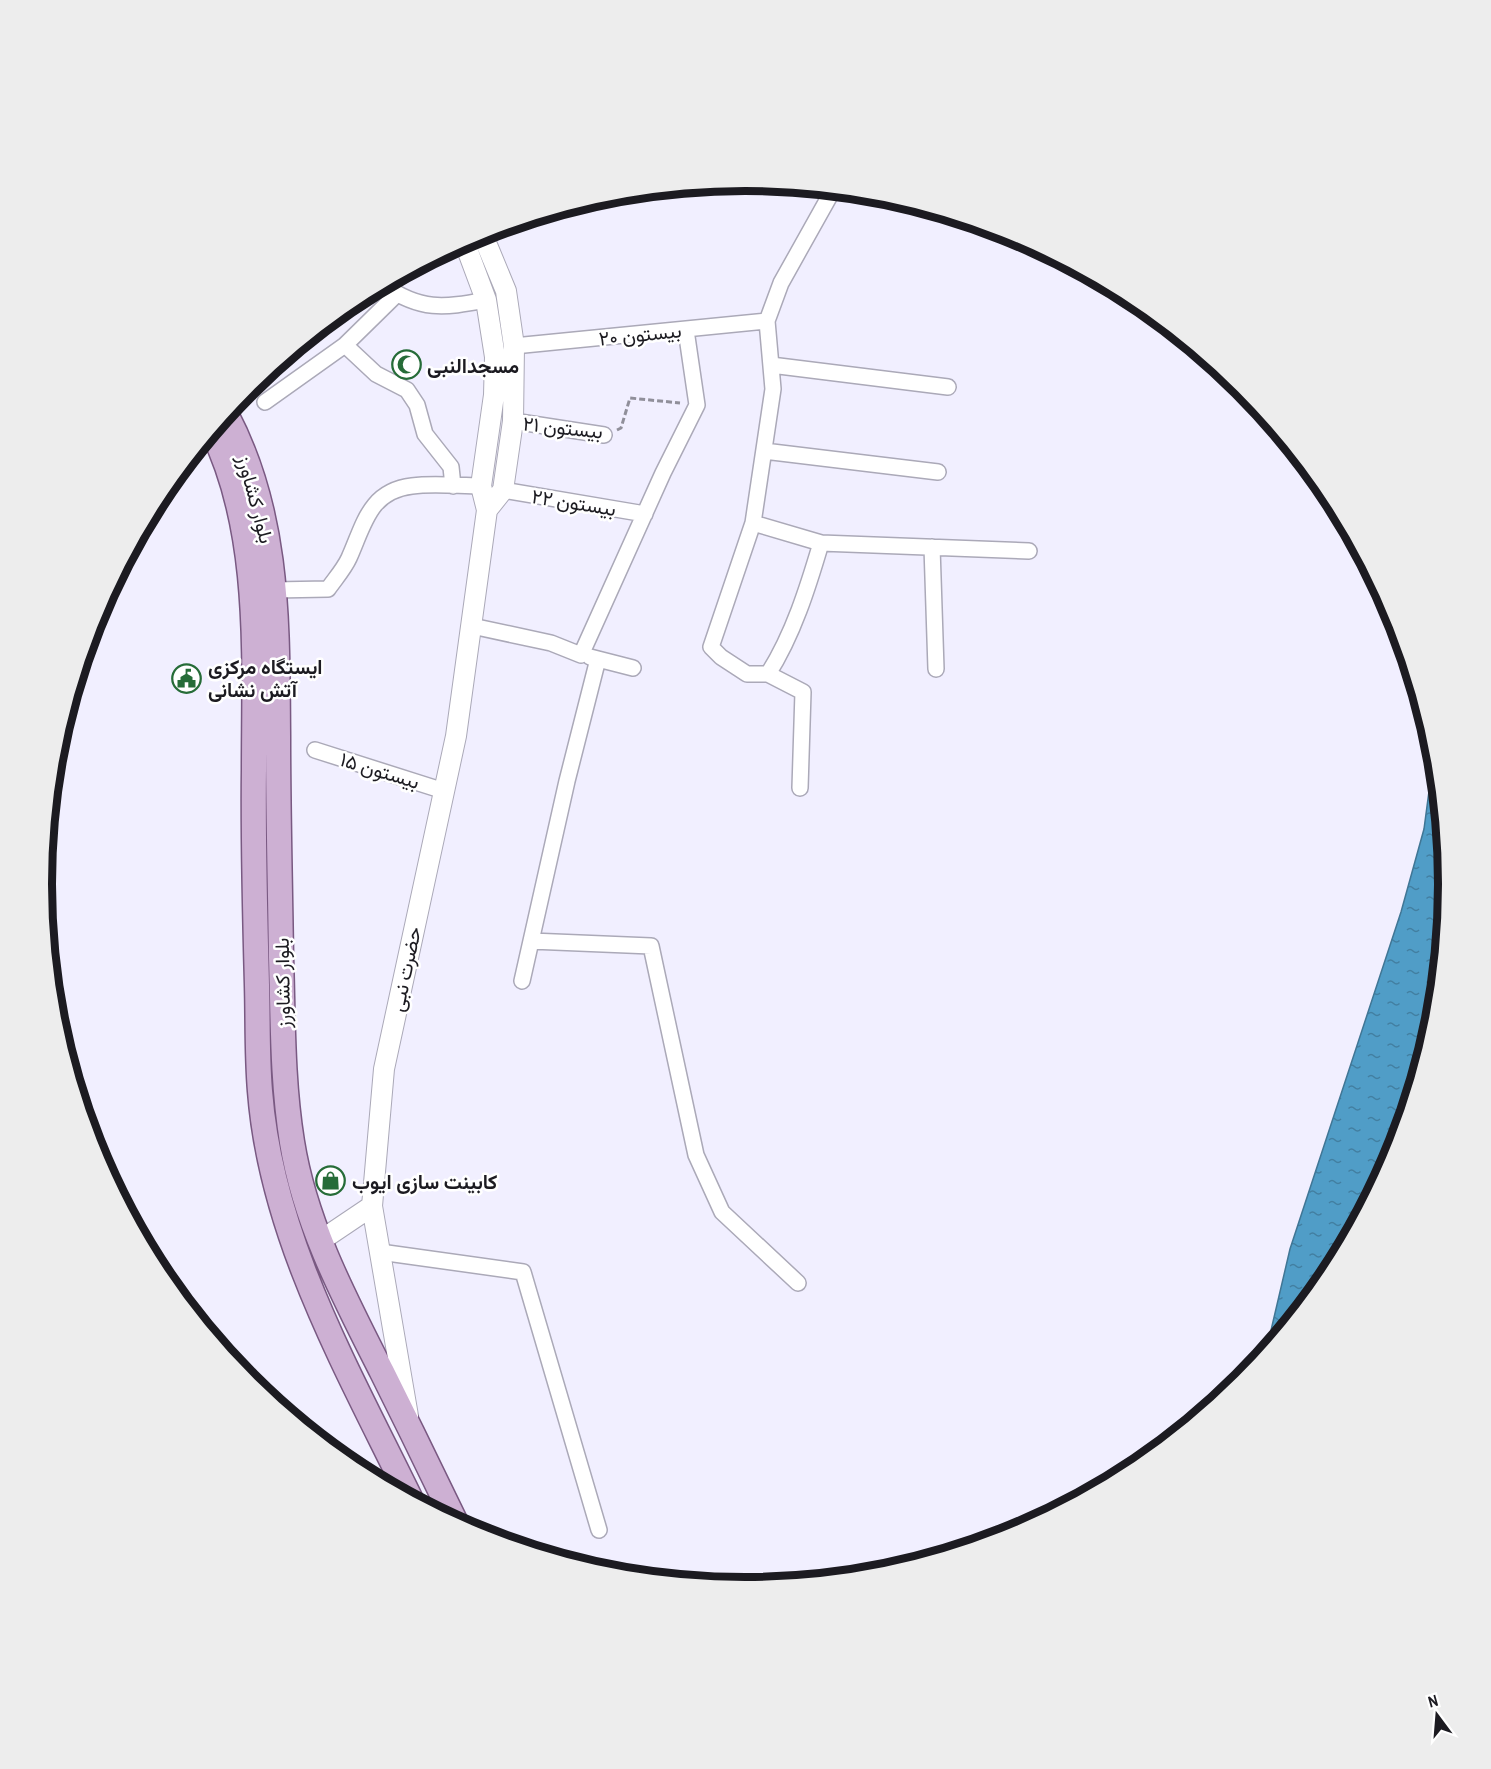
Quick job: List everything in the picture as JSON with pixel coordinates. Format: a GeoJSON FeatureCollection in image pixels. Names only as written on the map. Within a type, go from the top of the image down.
{"type":"FeatureCollection","features":[{"type":"Feature","properties":{"kind":"main road","name":"بلوار کشاورز"},"geometry":{"type":"LineString","coordinates":[[230,422],[243,450],[261,507],[272,559],[278,666],[283,1070],[292,1142],[304,1197],[320,1241],[352,1314],[450,1511]]}},
{"type":"Feature","properties":{"kind":"main road","name":"بلوار کشاورز"},"geometry":{"type":"LineString","coordinates":[[216,438],[223,452],[240,514],[250,564],[254,666],[253,822],[260,1092],[269,1161],[286,1225],[317,1303],[405,1488]]}},
{"type":"Feature","properties":{"kind":"main road"},"geometry":{"type":"LineString","coordinates":[[254,666],[278,666]]}},
{"type":"Feature","properties":{"kind":"street"},"geometry":{"type":"LineString","coordinates":[[800,788],[803,692],[768,674],[747,674],[721,657],[711,647],[753,523],[773,389],[767,321],[782,283],[829,196]]}},
{"type":"Feature","properties":{"kind":"street"},"geometry":{"type":"LineString","coordinates":[[486,242],[506,291],[514,346],[513,421],[503,490],[487,510]]}},
{"type":"Feature","properties":{"kind":"street"},"geometry":{"type":"LineString","coordinates":[[467,250],[486,300],[495,357],[494,395],[481,486],[487,510]]}},
{"type":"Feature","properties":{"kind":"street"},"geometry":{"type":"LineString","coordinates":[[390,290],[412,302],[447,307],[486,300]]}},
{"type":"Feature","properties":{"kind":"street"},"geometry":{"type":"LineString","coordinates":[[265,402],[345,345],[396,294]]}},
{"type":"Feature","properties":{"kind":"street","name":"بیستون ۲۰"},"geometry":{"type":"LineString","coordinates":[[514,346],[767,321]]}},
{"type":"Feature","properties":{"kind":"street"},"geometry":{"type":"LineString","coordinates":[[581,655],[645,514],[698,405],[686,330]]}},
{"type":"Feature","properties":{"kind":"street"},"geometry":{"type":"LineString","coordinates":[[345,345],[376,374],[407,390],[417,405],[425,435],[451,467],[453,486]]}},
{"type":"Feature","properties":{"kind":"street"},"geometry":{"type":"LineString","coordinates":[[771,365],[948,387]]}},
{"type":"Feature","properties":{"kind":"street","name":"بیستون ۲۱"},"geometry":{"type":"LineString","coordinates":[[513,421],[604,435]]}},
{"type":"Feature","properties":{"kind":"street"},"geometry":{"type":"LineString","coordinates":[[764,450],[938,472]]}},
{"type":"Feature","properties":{"kind":"street"},"geometry":{"type":"LineString","coordinates":[[274,590],[328,589],[348,560],[371,508],[385,494],[414,485],[481,486]]}},
{"type":"Feature","properties":{"kind":"street","name":"بیستون ۲۲"},"geometry":{"type":"LineString","coordinates":[[503,490],[645,514]]}},
{"type":"Feature","properties":{"kind":"street","name":"حضرت نبی"},"geometry":{"type":"LineString","coordinates":[[411,1429],[372,1206],[384,1070],[456,736],[487,510]]}},
{"type":"Feature","properties":{"kind":"street"},"geometry":{"type":"LineString","coordinates":[[753,523],[821,543],[1029,551]]}},
{"type":"Feature","properties":{"kind":"street"},"geometry":{"type":"LineString","coordinates":[[768,674],[778,658],[804,594],[821,543]]}},
{"type":"Feature","properties":{"kind":"street"},"geometry":{"type":"LineString","coordinates":[[932,547],[936,669]]}},
{"type":"Feature","properties":{"kind":"street"},"geometry":{"type":"LineString","coordinates":[[472,626],[551,643],[581,655],[633,668]]}},
{"type":"Feature","properties":{"kind":"street"},"geometry":{"type":"LineString","coordinates":[[522,981],[598,659]]}},
{"type":"Feature","properties":{"kind":"street","name":"بیستون ۱۵"},"geometry":{"type":"LineString","coordinates":[[315,750],[444,791]]}},
{"type":"Feature","properties":{"kind":"street"},"geometry":{"type":"LineString","coordinates":[[531,941],[651,945],[696,1155],[722,1212],[798,1283]]}},
{"type":"Feature","properties":{"kind":"street"},"geometry":{"type":"LineString","coordinates":[[320,1241],[372,1206]]}},
{"type":"Feature","properties":{"kind":"street"},"geometry":{"type":"LineString","coordinates":[[380,1252],[523,1272],[599,1530]]}},
{"type":"Feature","properties":{"kind":"path","name":"بیستون ۲۱"},"geometry":{"type":"LineString","coordinates":[[604,435],[621,428],[630,398],[698,405]]}},
{"type":"Feature","properties":{"kind":"water"},"geometry":{"type":"Polygon","coordinates":[[[1431,780],[1437,839],[1437,930],[1433,975],[1425,1020],[1402,1107],[1386,1150],[1346,1231],[1322,1270],[1269,1338],[1290,1249],[1401,912],[1424,829],[1431,780]]]}},
{"type":"Feature","properties":{"kind":"place","name":"مسجدالنبی"},"geometry":{"type":"Point","coordinates":[406,365]}},
{"type":"Feature","properties":{"kind":"place","name":"ایستگاه مرکزی آتش نشانی"},"geometry":{"type":"Point","coordinates":[187,678]}},
{"type":"Feature","properties":{"kind":"place","name":"کابینت سازی ایوب"},"geometry":{"type":"Point","coordinates":[331,1181]}}]}
